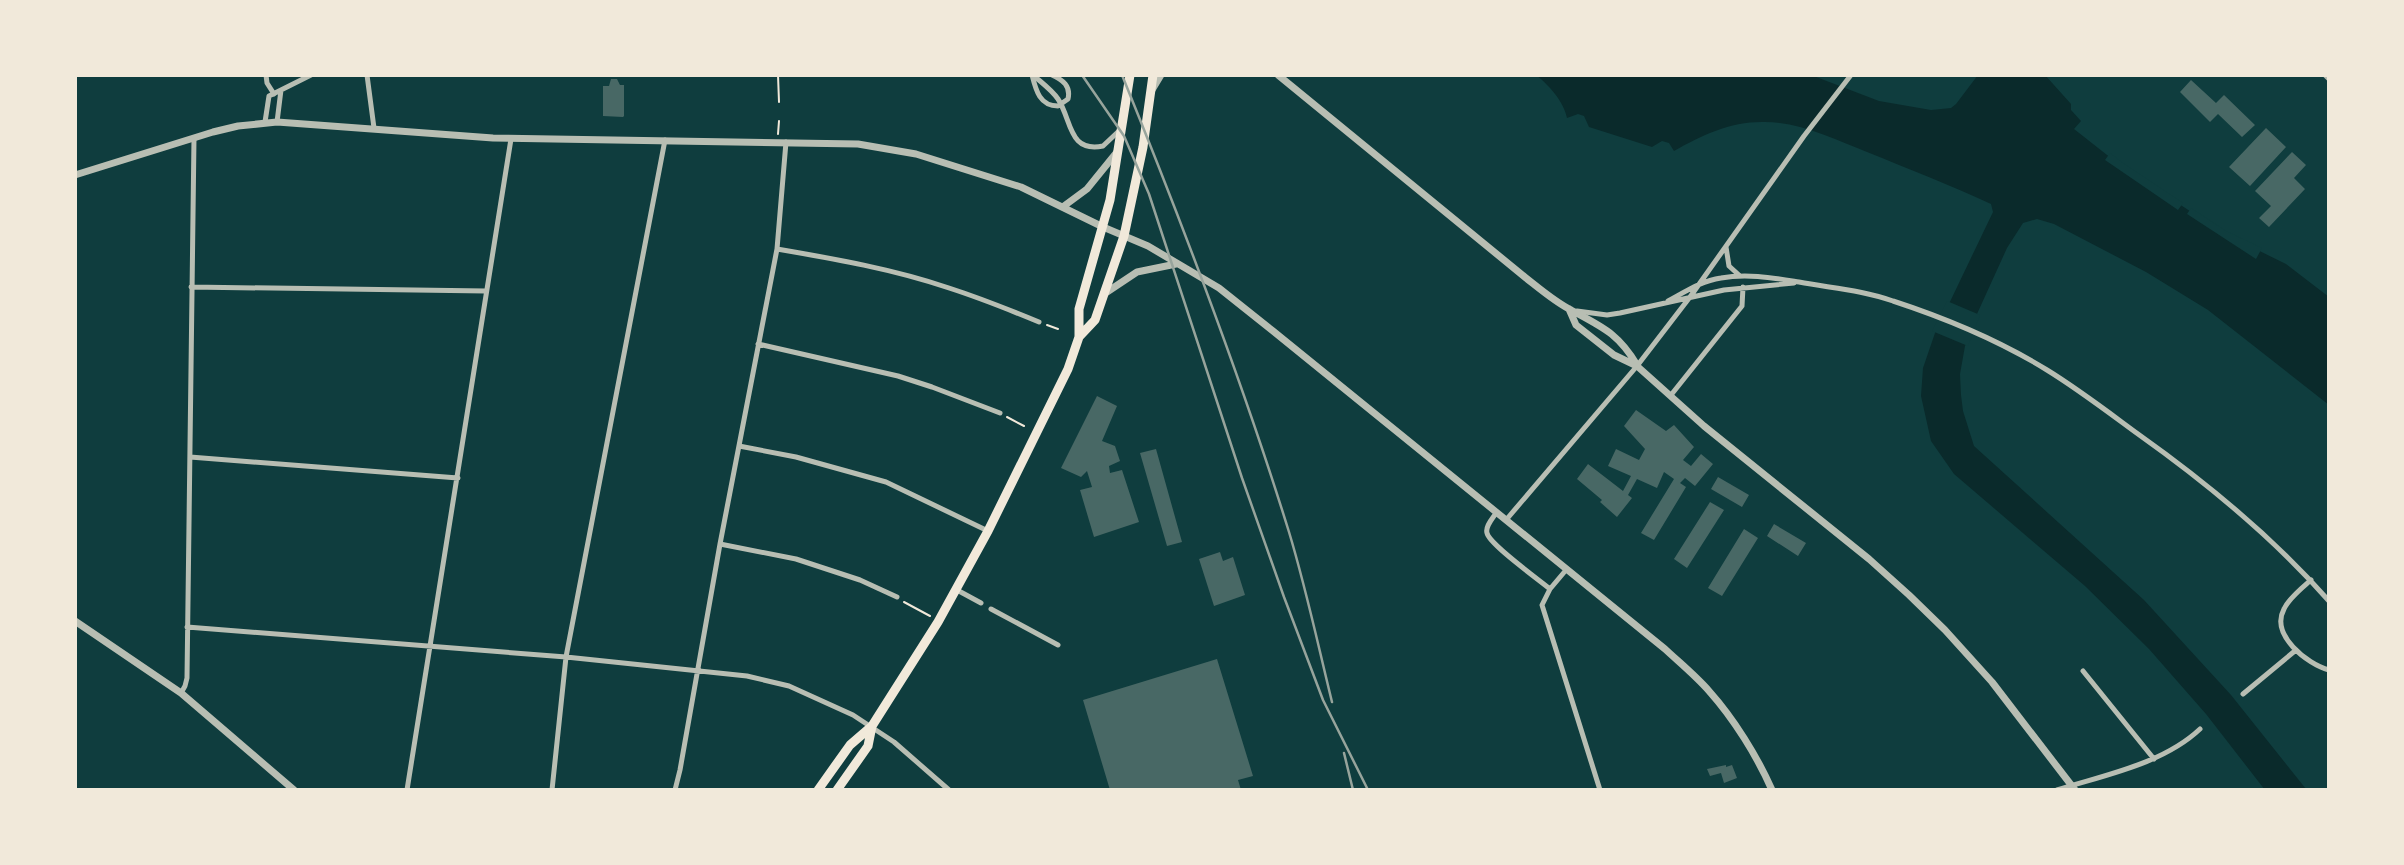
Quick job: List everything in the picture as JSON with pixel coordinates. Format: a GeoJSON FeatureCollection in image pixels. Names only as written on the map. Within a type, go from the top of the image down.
{"type":"FeatureCollection","features":[{"type":"Feature","properties":{"kind":"main road"},"geometry":{"type":"LineString","coordinates":[[818,790],[850,744],[872,726],[939,622],[988,531],[1068,369],[1079,337],[1079,309],[1110,200],[1130,75]]}},
{"type":"Feature","properties":{"kind":"main road"},"geometry":{"type":"LineString","coordinates":[[1079,337],[1095,320],[1107,292],[1124,236],[1143,147],[1153,75]]}},
{"type":"Feature","properties":{"kind":"main road"},"geometry":{"type":"LineString","coordinates":[[837,790],[868,746],[872,726]]}},
{"type":"Feature","properties":{"kind":"street"},"geometry":{"type":"LineString","coordinates":[[267,75],[267,83],[274,94]]}},
{"type":"Feature","properties":{"kind":"street"},"geometry":{"type":"LineString","coordinates":[[265,122],[267,99],[311,75]]}},
{"type":"Feature","properties":{"kind":"street"},"geometry":{"type":"LineString","coordinates":[[367,75],[374,128]]}},
{"type":"Feature","properties":{"kind":"street"},"geometry":{"type":"LineString","coordinates":[[1032,75],[1052,92],[1061,105],[1074,136],[1088,148],[1103,146],[1122,127]]}},
{"type":"Feature","properties":{"kind":"street"},"geometry":{"type":"LineString","coordinates":[[1032,75],[1038,94],[1045,103],[1061,105],[1068,99],[1068,90],[1062,80],[1052,75]]}},
{"type":"Feature","properties":{"kind":"street"},"geometry":{"type":"LineString","coordinates":[[1150,94],[1161,75]]}},
{"type":"Feature","properties":{"kind":"street"},"geometry":{"type":"LineString","coordinates":[[1278,75],[1479,241],[1569,309],[1613,335],[1626,347],[1637,366]]}},
{"type":"Feature","properties":{"kind":"street"},"geometry":{"type":"LineString","coordinates":[[1506,520],[1637,366],[1851,75]]}},
{"type":"Feature","properties":{"kind":"street"},"geometry":{"type":"LineString","coordinates":[[276,121],[281,89]]}},
{"type":"Feature","properties":{"kind":"street"},"geometry":{"type":"LineString","coordinates":[[75,175],[237,126],[276,121],[511,139],[858,144],[916,155],[1021,187],[1102,227],[1148,246],[1219,288],[1263,323],[1665,649],[1709,691],[1754,755],[1772,790]]}},
{"type":"Feature","properties":{"kind":"street"},"geometry":{"type":"LineString","coordinates":[[181,693],[186,687],[187,678],[194,138]]}},
{"type":"Feature","properties":{"kind":"street"},"geometry":{"type":"LineString","coordinates":[[407,790],[511,139]]}},
{"type":"Feature","properties":{"kind":"street"},"geometry":{"type":"LineString","coordinates":[[552,790],[566,657],[664,140]]}},
{"type":"Feature","properties":{"kind":"street"},"geometry":{"type":"LineString","coordinates":[[675,790],[777,249],[782,142]]}},
{"type":"Feature","properties":{"kind":"street"},"geometry":{"type":"LineString","coordinates":[[1064,206],[1087,189],[1118,152]]}},
{"type":"Feature","properties":{"kind":"street"},"geometry":{"type":"LineString","coordinates":[[1726,245],[1729,266],[1740,276]]}},
{"type":"Feature","properties":{"kind":"street"},"geometry":{"type":"LineString","coordinates":[[777,249],[912,277],[950,288],[1040,322]]}},
{"type":"Feature","properties":{"kind":"street"},"geometry":{"type":"LineString","coordinates":[[1107,292],[1137,272],[1176,264]]}},
{"type":"Feature","properties":{"kind":"street"},"geometry":{"type":"LineString","coordinates":[[1668,301],[1699,284],[1721,278],[1782,278],[1849,289],[1919,310],[1974,333],[2046,370],[2171,457],[2239,512],[2311,580],[2329,601]]}},
{"type":"Feature","properties":{"kind":"street"},"geometry":{"type":"LineString","coordinates":[[1569,309],[1607,315],[1743,287],[1801,283]]}},
{"type":"Feature","properties":{"kind":"street"},"geometry":{"type":"LineString","coordinates":[[191,287],[486,291]]}},
{"type":"Feature","properties":{"kind":"street"},"geometry":{"type":"LineString","coordinates":[[1671,395],[1740,310],[1744,303],[1743,287]]}},
{"type":"Feature","properties":{"kind":"street"},"geometry":{"type":"LineString","coordinates":[[1569,309],[1576,325],[1614,355],[1637,366],[1727,445],[1869,559],[1917,603],[1992,682],[2074,787]]}},
{"type":"Feature","properties":{"kind":"street"},"geometry":{"type":"LineString","coordinates":[[758,344],[898,376],[1000,413]]}},
{"type":"Feature","properties":{"kind":"street"},"geometry":{"type":"LineString","coordinates":[[739,446],[796,457],[886,482],[988,531]]}},
{"type":"Feature","properties":{"kind":"street"},"geometry":{"type":"LineString","coordinates":[[190,457],[458,478]]}},
{"type":"Feature","properties":{"kind":"street"},"geometry":{"type":"LineString","coordinates":[[1496,513],[1487,528],[1487,534],[1494,544],[1550,589]]}},
{"type":"Feature","properties":{"kind":"street"},"geometry":{"type":"LineString","coordinates":[[720,544],[796,559],[860,580],[897,597]]}},
{"type":"Feature","properties":{"kind":"street"},"geometry":{"type":"LineString","coordinates":[[1566,570],[1550,589],[1542,605],[1600,790]]}},
{"type":"Feature","properties":{"kind":"street"},"geometry":{"type":"LineString","coordinates":[[2311,580],[2284,608],[2283,632],[2309,662],[2329,670]]}},
{"type":"Feature","properties":{"kind":"street"},"geometry":{"type":"LineString","coordinates":[[957,590],[981,603]]}},
{"type":"Feature","properties":{"kind":"street"},"geometry":{"type":"LineString","coordinates":[[991,609],[1058,645]]}},
{"type":"Feature","properties":{"kind":"street"},"geometry":{"type":"LineString","coordinates":[[75,621],[181,693],[294,790]]}},
{"type":"Feature","properties":{"kind":"street"},"geometry":{"type":"LineString","coordinates":[[187,627],[566,657],[747,676],[789,686],[872,726],[949,790]]}},
{"type":"Feature","properties":{"kind":"street"},"geometry":{"type":"LineString","coordinates":[[2243,694],[2296,650]]}},
{"type":"Feature","properties":{"kind":"street"},"geometry":{"type":"LineString","coordinates":[[2083,671],[2154,758]]}},
{"type":"Feature","properties":{"kind":"street"},"geometry":{"type":"LineString","coordinates":[[2057,790],[2074,787],[2154,758],[2192,737],[2200,729]]}},
{"type":"Feature","properties":{"kind":"path"},"geometry":{"type":"LineString","coordinates":[[778,75],[779,102]]}},
{"type":"Feature","properties":{"kind":"path"},"geometry":{"type":"LineString","coordinates":[[779,121],[782,142]]}},
{"type":"Feature","properties":{"kind":"path"},"geometry":{"type":"LineString","coordinates":[[1052,326],[1058,328]]}},
{"type":"Feature","properties":{"kind":"path"},"geometry":{"type":"LineString","coordinates":[[1000,413],[1024,426]]}},
{"type":"Feature","properties":{"kind":"path"},"geometry":{"type":"LineString","coordinates":[[909,605],[939,622]]}},
{"type":"Feature","properties":{"kind":"water"},"geometry":{"type":"Polygon","coordinates":[[[1536,75],[1811,75],[1879,101],[1931,110],[1951,108],[1978,75],[2045,75],[2071,104],[2071,110],[2081,121],[2074,129],[2121,166],[2225,234],[2286,264],[2329,297],[2329,405],[2208,310],[2146,272],[2054,224],[2037,219],[2023,223],[2007,248],[1965,346],[1960,374],[1963,411],[1974,446],[2144,600],[2231,695],[2306,789],[2321,790],[2265,790],[2206,714],[2149,649],[2085,586],[1954,474],[1931,441],[1921,396],[1923,368],[1935,333],[1993,212],[1991,204],[1830,137],[1791,125],[1753,122],[1706,135],[1674,151],[1669,143],[1662,141],[1652,147],[1589,127],[1584,116],[1578,114],[1567,118],[1555,94],[1536,75]]]}},
{"type":"Feature","properties":{"kind":"pier"},"geometry":{"type":"Polygon","coordinates":[[[2110,153],[2183,203],[2178,210],[2105,160],[2110,153]]]}},
{"type":"Feature","properties":{"kind":"pier"},"geometry":{"type":"Polygon","coordinates":[[[2191,208],[2226,231],[2262,248],[2256,259],[2187,214],[2191,208]]]}},
{"type":"Feature","properties":{"kind":"pier"},"geometry":{"type":"Polygon","coordinates":[[[1947,301],[1980,315],[1968,346],[1932,331],[1947,301]]]}},
{"type":"Feature","properties":{"kind":"building"},"geometry":{"type":"Polygon","coordinates":[[[611,79],[617,79],[620,85],[624,85],[623,117],[603,116],[603,86],[609,86],[611,79]]]}},
{"type":"Feature","properties":{"kind":"building"},"geometry":{"type":"Polygon","coordinates":[[[2191,80],[2216,103],[2224,95],[2255,125],[2242,137],[2218,114],[2210,122],[2180,92],[2191,80]]]}},
{"type":"Feature","properties":{"kind":"building"},"geometry":{"type":"Polygon","coordinates":[[[2266,128],[2286,147],[2250,186],[2229,167],[2266,128]]]}},
{"type":"Feature","properties":{"kind":"building"},"geometry":{"type":"Polygon","coordinates":[[[2292,152],[2306,165],[2294,178],[2305,189],[2269,227],[2259,218],[2271,206],[2255,191],[2292,152]]]}},
{"type":"Feature","properties":{"kind":"building"},"geometry":{"type":"Polygon","coordinates":[[[1097,396],[1117,406],[1102,441],[1115,446],[1120,461],[1109,466],[1110,473],[1122,470],[1139,522],[1094,537],[1080,490],[1092,487],[1087,471],[1081,477],[1061,468],[1097,396]]]}},
{"type":"Feature","properties":{"kind":"building"},"geometry":{"type":"Polygon","coordinates":[[[1636,410],[1666,431],[1674,425],[1694,447],[1683,460],[1691,466],[1701,454],[1713,464],[1695,486],[1685,478],[1680,483],[1686,487],[1654,540],[1641,533],[1674,479],[1664,472],[1657,488],[1637,479],[1628,495],[1632,498],[1617,517],[1577,479],[1588,464],[1623,491],[1631,476],[1608,466],[1616,449],[1639,460],[1645,449],[1624,426],[1636,410]]]}},
{"type":"Feature","properties":{"kind":"building"},"geometry":{"type":"Polygon","coordinates":[[[1156,449],[1182,542],[1167,546],[1140,453],[1156,449]]]}},
{"type":"Feature","properties":{"kind":"building"},"geometry":{"type":"Polygon","coordinates":[[[1718,477],[1749,495],[1742,507],[1711,489],[1718,477]]]}},
{"type":"Feature","properties":{"kind":"building"},"geometry":{"type":"Polygon","coordinates":[[[1710,502],[1724,510],[1687,568],[1674,559],[1710,502]]]}},
{"type":"Feature","properties":{"kind":"building"},"geometry":{"type":"Polygon","coordinates":[[[1774,524],[1806,543],[1798,556],[1767,536],[1774,524]]]}},
{"type":"Feature","properties":{"kind":"building"},"geometry":{"type":"Polygon","coordinates":[[[1744,529],[1758,538],[1722,596],[1708,588],[1744,529]]]}},
{"type":"Feature","properties":{"kind":"building"},"geometry":{"type":"Polygon","coordinates":[[[1220,552],[1223,561],[1233,557],[1245,595],[1214,606],[1199,559],[1220,552]]]}},
{"type":"Feature","properties":{"kind":"building"},"geometry":{"type":"Polygon","coordinates":[[[1217,659],[1253,776],[1238,780],[1241,790],[1110,790],[1083,700],[1217,659]]]}},
{"type":"Feature","properties":{"kind":"building"},"geometry":{"type":"Polygon","coordinates":[[[1732,765],[1737,778],[1724,783],[1721,773],[1710,776],[1707,769],[1732,765]]]}},
{"type":"Feature","properties":{"kind":"railway"},"geometry":{"type":"LineString","coordinates":[[1082,75],[1124,136],[1149,194],[1284,597],[1323,700],[1368,790]]}},
{"type":"Feature","properties":{"kind":"railway"},"geometry":{"type":"LineString","coordinates":[[1122,75],[1189,245],[1271,474],[1295,553],[1332,702]]}},
{"type":"Feature","properties":{"kind":"railway"},"geometry":{"type":"LineString","coordinates":[[1344,753],[1353,790]]}}]}
